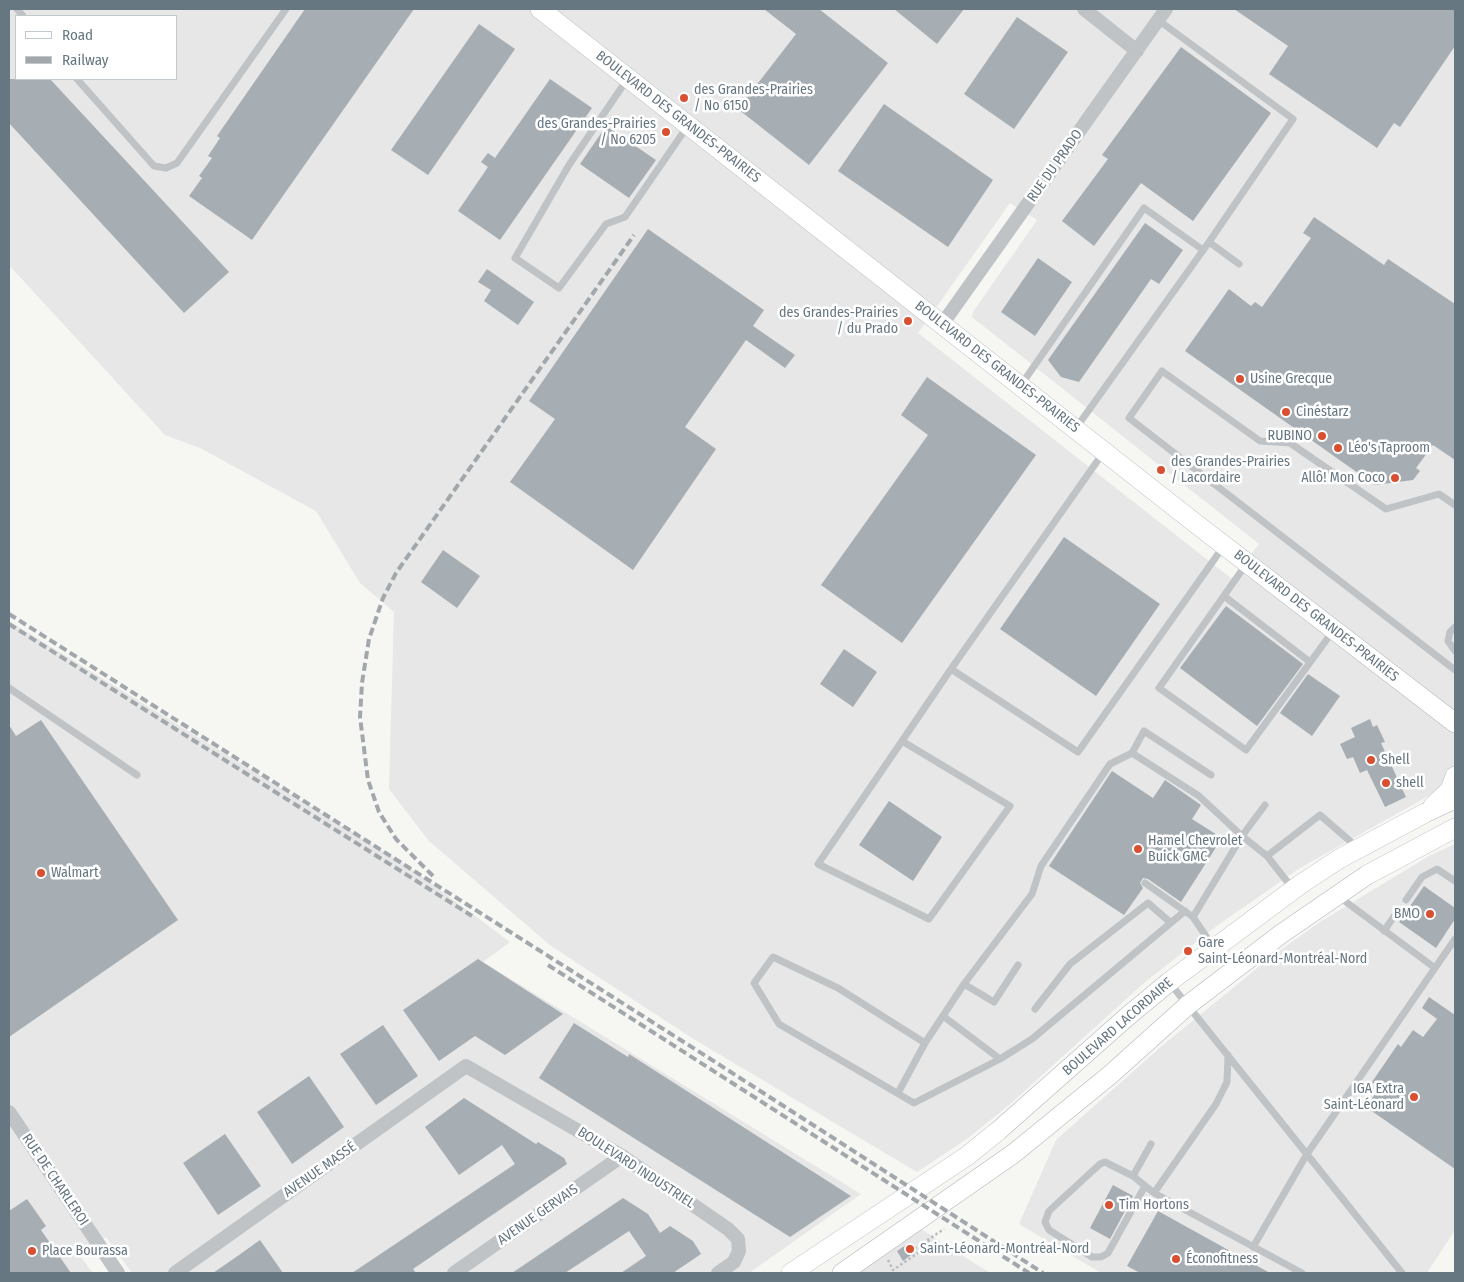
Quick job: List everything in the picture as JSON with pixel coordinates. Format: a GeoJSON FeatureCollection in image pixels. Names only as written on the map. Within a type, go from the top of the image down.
{"type":"FeatureCollection","features":[{"type":"Feature","properties":{"kind":"main road","name":"BOULEVARD DES GRANDES-PRAIRIES"},"geometry":{"type":"LineString","coordinates":[[540,9],[1224,545],[1455,723]]}},
{"type":"Feature","properties":{"kind":"main road"},"geometry":{"type":"LineString","coordinates":[[1430,703],[1455,738]]}},
{"type":"Feature","properties":{"kind":"main road"},"geometry":{"type":"LineString","coordinates":[[1425,813],[1450,790],[1455,776]]}},
{"type":"Feature","properties":{"kind":"main road","name":"BOULEVARD LACORDAIRE"},"geometry":{"type":"LineString","coordinates":[[791,1273],[902,1201],[975,1150],[1169,982],[1294,889],[1355,850],[1455,799]]}},
{"type":"Feature","properties":{"kind":"main road"},"geometry":{"type":"LineString","coordinates":[[842,1273],[1014,1154],[1110,1075],[1188,1005],[1281,934],[1337,895],[1399,856],[1455,828]]}},
{"type":"Feature","properties":{"kind":"street"},"geometry":{"type":"LineString","coordinates":[[1084,9],[1137,51]]}},
{"type":"Feature","properties":{"kind":"street","name":"RUE DU PRADO"},"geometry":{"type":"LineString","coordinates":[[943,323],[1162,14]]}},
{"type":"Feature","properties":{"kind":"street","name":"BOULEVARD INDUSTRIEL"},"geometry":{"type":"LineString","coordinates":[[466,1066],[622,1156],[728,1229],[738,1239],[739,1251],[734,1262],[718,1273]]}},
{"type":"Feature","properties":{"kind":"street","name":"AVENUE MASSÉ"},"geometry":{"type":"LineString","coordinates":[[175,1273],[466,1066]]}},
{"type":"Feature","properties":{"kind":"street","name":"RUE DE CHARLEROI"},"geometry":{"type":"LineString","coordinates":[[9,1112],[118,1273]]}},
{"type":"Feature","properties":{"kind":"street","name":"AVENUE GERVAIS"},"geometry":{"type":"LineString","coordinates":[[454,1273],[622,1156]]}},
{"type":"Feature","properties":{"kind":"lane"},"geometry":{"type":"LineString","coordinates":[[78,80],[154,166],[166,168],[177,163],[286,9]]}},
{"type":"Feature","properties":{"kind":"lane"},"geometry":{"type":"LineString","coordinates":[[1076,428],[1209,242],[1293,119],[1162,14]]}},
{"type":"Feature","properties":{"kind":"lane"},"geometry":{"type":"LineString","coordinates":[[628,78],[569,165],[515,258],[559,288],[606,224],[625,217],[688,125]]}},
{"type":"Feature","properties":{"kind":"lane"},"geometry":{"type":"LineString","coordinates":[[1021,385],[1144,208],[1203,250]]}},
{"type":"Feature","properties":{"kind":"lane"},"geometry":{"type":"LineString","coordinates":[[1209,242],[1239,264]]}},
{"type":"Feature","properties":{"kind":"lane"},"geometry":{"type":"LineString","coordinates":[[1455,505],[1439,494],[1386,509],[1290,444],[1260,441],[1162,371],[1129,418],[1455,670]]}},
{"type":"Feature","properties":{"kind":"lane"},"geometry":{"type":"LineString","coordinates":[[902,741],[1010,806],[929,919],[818,864],[902,741],[1104,451]]}},
{"type":"Feature","properties":{"kind":"lane"},"geometry":{"type":"LineString","coordinates":[[952,669],[1078,752],[1224,545]]}},
{"type":"Feature","properties":{"kind":"lane"},"geometry":{"type":"LineString","coordinates":[[1247,562],[1159,688],[1246,750],[1334,629]]}},
{"type":"Feature","properties":{"kind":"lane"},"geometry":{"type":"LineString","coordinates":[[1224,596],[1310,662]]}},
{"type":"Feature","properties":{"kind":"lane"},"geometry":{"type":"LineString","coordinates":[[1455,626],[1448,641],[1455,651]]}},
{"type":"Feature","properties":{"kind":"lane"},"geometry":{"type":"LineString","coordinates":[[9,697],[12,690],[137,775]]}},
{"type":"Feature","properties":{"kind":"lane"},"geometry":{"type":"LineString","coordinates":[[898,1093],[925,1043],[964,984],[1032,894],[1042,866],[1110,764],[1132,753],[1144,731],[1211,775]]}},
{"type":"Feature","properties":{"kind":"lane"},"geometry":{"type":"LineString","coordinates":[[1132,753],[1199,796],[1242,836],[1267,856],[1294,889]]}},
{"type":"Feature","properties":{"kind":"lane"},"geometry":{"type":"LineString","coordinates":[[1193,917],[1242,836],[1265,805]]}},
{"type":"Feature","properties":{"kind":"lane"},"geometry":{"type":"LineString","coordinates":[[1267,856],[1320,815],[1350,841],[1355,850]]}},
{"type":"Feature","properties":{"kind":"lane"},"geometry":{"type":"LineString","coordinates":[[1406,900],[1422,877],[1437,869],[1453,878]]}},
{"type":"Feature","properties":{"kind":"lane"},"geometry":{"type":"LineString","coordinates":[[1146,883],[1193,917],[1215,948]]}},
{"type":"Feature","properties":{"kind":"lane"},"geometry":{"type":"LineString","coordinates":[[1337,895],[1435,968]]}},
{"type":"Feature","properties":{"kind":"lane"},"geometry":{"type":"LineString","coordinates":[[1035,1009],[1070,964],[1148,903],[1171,923]]}},
{"type":"Feature","properties":{"kind":"lane"},"geometry":{"type":"LineString","coordinates":[[925,1043],[838,988],[773,957],[754,982],[779,1024],[914,1102],[1000,1059],[1032,1040],[1185,911]]}},
{"type":"Feature","properties":{"kind":"lane"},"geometry":{"type":"LineString","coordinates":[[1384,931],[1397,912]]}},
{"type":"Feature","properties":{"kind":"lane"},"geometry":{"type":"LineString","coordinates":[[1253,1246],[1307,1154],[1455,939]]}},
{"type":"Feature","properties":{"kind":"lane"},"geometry":{"type":"LineString","coordinates":[[964,984],[994,1002],[1018,965]]}},
{"type":"Feature","properties":{"kind":"lane"},"geometry":{"type":"LineString","coordinates":[[1169,982],[1402,1273]]}},
{"type":"Feature","properties":{"kind":"lane"},"geometry":{"type":"LineString","coordinates":[[943,1016],[1000,1059]]}},
{"type":"Feature","properties":{"kind":"lane"},"geometry":{"type":"LineString","coordinates":[[1154,1193],[1216,1104],[1227,1082],[1228,1055]]}},
{"type":"Feature","properties":{"kind":"lane"},"geometry":{"type":"LineString","coordinates":[[1133,1176],[1151,1144]]}},
{"type":"Feature","properties":{"kind":"lane"},"geometry":{"type":"LineString","coordinates":[[1145,1186],[1108,1253],[1101,1257],[1092,1257],[1049,1230],[1045,1222],[1049,1211],[1069,1191],[1100,1164],[1105,1162],[1133,1176],[1154,1193],[1302,1273]]}},
{"type":"Feature","properties":{"kind":"path"},"geometry":{"type":"LineString","coordinates":[[910,1251],[944,1230]]}},
{"type":"Feature","properties":{"kind":"path"},"geometry":{"type":"LineString","coordinates":[[890,1266],[893,1270],[903,1264],[931,1244],[928,1240]]}},
{"type":"Feature","properties":{"kind":"shaded area"},"geometry":{"type":"Polygon","coordinates":[[[9,9],[1455,9],[1455,781],[1438,788],[1432,794],[1300,868],[1218,925],[1145,982],[1009,1105],[968,1138],[917,1172],[692,1038],[551,946],[429,841],[389,789],[394,612],[360,583],[316,511],[200,448],[165,435],[9,265],[9,9]],[[1010,203],[918,333],[1232,579],[1259,544],[972,317],[973,312],[1037,220],[1010,203]]]}},
{"type":"Feature","properties":{"kind":"shaded area"},"geometry":{"type":"Polygon","coordinates":[[[9,621],[409,867],[510,942],[483,962],[861,1194],[749,1273],[132,1273],[106,1237],[80,1256],[93,1273],[9,1273],[9,621]]]}},
{"type":"Feature","properties":{"kind":"shaded area"},"geometry":{"type":"Polygon","coordinates":[[[1455,844],[1455,1230],[1427,1273],[1101,1273],[1019,1224],[1056,1140],[1163,1045],[1271,957],[1320,922],[1429,856],[1455,844]]]}},
{"type":"Feature","properties":{"kind":"shaded area"},"geometry":{"type":"Polygon","coordinates":[[[913,1224],[990,1273],[842,1273],[913,1224]]]}},
{"type":"Feature","properties":{"kind":"building"},"geometry":{"type":"Polygon","coordinates":[[[305,9],[414,9],[252,240],[189,196],[202,178],[199,176],[212,158],[208,156],[220,138],[217,136],[305,9]]]}},
{"type":"Feature","properties":{"kind":"building"},"geometry":{"type":"Polygon","coordinates":[[[764,9],[819,9],[888,63],[809,165],[738,109],[796,34],[764,9]]]}},
{"type":"Feature","properties":{"kind":"building"},"geometry":{"type":"Polygon","coordinates":[[[894,9],[964,9],[937,44],[894,9]]]}},
{"type":"Feature","properties":{"kind":"building"},"geometry":{"type":"Polygon","coordinates":[[[1234,9],[1455,9],[1455,46],[1400,127],[1394,123],[1377,148],[1269,74],[1288,46],[1234,9]]]}},
{"type":"Feature","properties":{"kind":"building"},"geometry":{"type":"Polygon","coordinates":[[[1017,17],[1068,52],[1014,129],[964,94],[1017,17]]]}},
{"type":"Feature","properties":{"kind":"building"},"geometry":{"type":"Polygon","coordinates":[[[479,24],[515,49],[428,175],[391,150],[479,24]]]}},
{"type":"Feature","properties":{"kind":"building"},"geometry":{"type":"Polygon","coordinates":[[[1181,47],[1271,113],[1193,221],[1141,183],[1094,246],[1062,221],[1108,159],[1102,155],[1181,47]]]}},
{"type":"Feature","properties":{"kind":"building"},"geometry":{"type":"Polygon","coordinates":[[[9,79],[51,80],[229,272],[184,313],[9,123],[9,79]]]}},
{"type":"Feature","properties":{"kind":"building"},"geometry":{"type":"Polygon","coordinates":[[[550,79],[592,108],[500,240],[458,211],[488,167],[481,162],[488,153],[495,158],[550,79]]]}},
{"type":"Feature","properties":{"kind":"building"},"geometry":{"type":"Polygon","coordinates":[[[884,104],[993,180],[948,247],[838,171],[884,104]]]}},
{"type":"Feature","properties":{"kind":"building"},"geometry":{"type":"Polygon","coordinates":[[[606,126],[656,160],[629,198],[580,164],[606,126]]]}},
{"type":"Feature","properties":{"kind":"building"},"geometry":{"type":"Polygon","coordinates":[[[1314,217],[1384,265],[1388,259],[1455,304],[1455,460],[1433,445],[1416,468],[1420,471],[1413,480],[1375,485],[1185,351],[1229,289],[1251,306],[1255,302],[1262,307],[1311,238],[1303,233],[1314,217]]]}},
{"type":"Feature","properties":{"kind":"building"},"geometry":{"type":"Polygon","coordinates":[[[1145,223],[1183,250],[1159,284],[1151,279],[1079,382],[1061,377],[1048,360],[1145,223]]]}},
{"type":"Feature","properties":{"kind":"building"},"geometry":{"type":"Polygon","coordinates":[[[648,229],[764,310],[753,326],[795,355],[785,368],[746,340],[685,427],[716,449],[633,570],[510,482],[555,419],[529,401],[648,229]]]}},
{"type":"Feature","properties":{"kind":"building"},"geometry":{"type":"Polygon","coordinates":[[[1038,258],[1072,282],[1035,336],[1001,312],[1038,258]]]}},
{"type":"Feature","properties":{"kind":"building"},"geometry":{"type":"Polygon","coordinates":[[[487,269],[534,302],[518,325],[484,301],[491,290],[478,282],[487,269]]]}},
{"type":"Feature","properties":{"kind":"building"},"geometry":{"type":"Polygon","coordinates":[[[927,377],[1036,455],[902,643],[821,585],[928,435],[901,415],[927,377]]]}},
{"type":"Feature","properties":{"kind":"building"},"geometry":{"type":"Polygon","coordinates":[[[1064,537],[1160,604],[1096,696],[1000,629],[1064,537]]]}},
{"type":"Feature","properties":{"kind":"building"},"geometry":{"type":"Polygon","coordinates":[[[443,550],[480,576],[457,608],[421,582],[443,550]]]}},
{"type":"Feature","properties":{"kind":"building"},"geometry":{"type":"Polygon","coordinates":[[[1226,606],[1303,664],[1257,726],[1180,668],[1226,606]]]}},
{"type":"Feature","properties":{"kind":"building"},"geometry":{"type":"Polygon","coordinates":[[[844,649],[877,672],[853,707],[820,684],[844,649]]]}},
{"type":"Feature","properties":{"kind":"building"},"geometry":{"type":"Polygon","coordinates":[[[1308,674],[1340,696],[1312,736],[1280,713],[1308,674]]]}},
{"type":"Feature","properties":{"kind":"building"},"geometry":{"type":"Polygon","coordinates":[[[1370,719],[1373,727],[1377,725],[1385,742],[1381,743],[1406,797],[1385,807],[1367,770],[1360,773],[1353,757],[1347,759],[1340,744],[1355,737],[1351,728],[1370,719]]]}},
{"type":"Feature","properties":{"kind":"building"},"geometry":{"type":"Polygon","coordinates":[[[41,720],[178,920],[9,1037],[9,725],[16,736],[41,720]]]}},
{"type":"Feature","properties":{"kind":"building","name":"Hamel Chevrolet Buick GMC"},"geometry":{"type":"Polygon","coordinates":[[[1112,771],[1153,798],[1165,780],[1201,805],[1192,819],[1222,838],[1181,902],[1148,879],[1143,878],[1140,883],[1143,888],[1124,915],[1049,866],[1112,771]]]}},
{"type":"Feature","properties":{"kind":"building"},"geometry":{"type":"Polygon","coordinates":[[[889,801],[942,837],[913,881],[859,845],[889,801]]]}},
{"type":"Feature","properties":{"kind":"building","name":"BMO"},"geometry":{"type":"Polygon","coordinates":[[[1424,886],[1455,908],[1455,919],[1436,948],[1399,922],[1424,886]]]}},
{"type":"Feature","properties":{"kind":"building"},"geometry":{"type":"Polygon","coordinates":[[[478,959],[563,1014],[505,1055],[475,1036],[439,1061],[403,1010],[478,959]]]}},
{"type":"Feature","properties":{"kind":"building","name":"IGA Extra Saint-Léonard"},"geometry":{"type":"Polygon","coordinates":[[[1429,997],[1455,1015],[1455,1169],[1366,1107],[1380,1087],[1372,1082],[1398,1044],[1401,1047],[1413,1030],[1423,1037],[1437,1019],[1422,1008],[1429,997]]]}},
{"type":"Feature","properties":{"kind":"building"},"geometry":{"type":"Polygon","coordinates":[[[574,1023],[628,1057],[629,1054],[851,1196],[790,1237],[539,1078],[574,1023]]]}},
{"type":"Feature","properties":{"kind":"building"},"geometry":{"type":"Polygon","coordinates":[[[383,1025],[418,1076],[376,1105],[340,1054],[383,1025]]]}},
{"type":"Feature","properties":{"kind":"building"},"geometry":{"type":"Polygon","coordinates":[[[309,1076],[344,1127],[292,1164],[257,1112],[309,1076]]]}},
{"type":"Feature","properties":{"kind":"building"},"geometry":{"type":"Polygon","coordinates":[[[464,1098],[536,1144],[538,1142],[564,1158],[567,1164],[413,1269],[416,1273],[352,1273],[515,1164],[502,1145],[459,1175],[425,1127],[464,1098]]]}},
{"type":"Feature","properties":{"kind":"building"},"geometry":{"type":"Polygon","coordinates":[[[225,1134],[261,1186],[218,1215],[183,1163],[225,1134]]]}},
{"type":"Feature","properties":{"kind":"building"},"geometry":{"type":"Polygon","coordinates":[[[1113,1185],[1133,1196],[1110,1239],[1090,1228],[1113,1185]]]}},
{"type":"Feature","properties":{"kind":"building"},"geometry":{"type":"Polygon","coordinates":[[[623,1198],[648,1214],[660,1233],[670,1226],[693,1241],[701,1254],[673,1273],[621,1273],[646,1256],[629,1231],[565,1273],[512,1273],[623,1198]]]}},
{"type":"Feature","properties":{"kind":"building","name":"Place Bourassa"},"geometry":{"type":"Polygon","coordinates":[[[27,1199],[46,1226],[41,1230],[71,1273],[9,1273],[9,1211],[27,1199]]]}},
{"type":"Feature","properties":{"kind":"building"},"geometry":{"type":"Polygon","coordinates":[[[1158,1211],[1270,1273],[1140,1273],[1127,1266],[1158,1211]]]}},
{"type":"Feature","properties":{"kind":"building"},"geometry":{"type":"Polygon","coordinates":[[[260,1240],[283,1273],[213,1273],[239,1255],[260,1240]]]}},
{"type":"Feature","properties":{"kind":"building","name":"Saint-Léonard-Montréal-Nord"},"geometry":{"type":"Polygon","coordinates":[[[909,1243],[915,1252],[903,1261],[897,1251],[909,1243]]]}},
{"type":"Feature","properties":{"kind":"railway"},"geometry":{"type":"LineString","coordinates":[[433,876],[396,839],[379,812],[368,780],[360,717],[362,683],[369,639],[383,598],[396,573],[634,235]]}},
{"type":"Feature","properties":{"kind":"railway"},"geometry":{"type":"LineString","coordinates":[[9,614],[709,1058],[1043,1273]]}},
{"type":"Feature","properties":{"kind":"railway"},"geometry":{"type":"LineString","coordinates":[[9,624],[472,916]]}},
{"type":"Feature","properties":{"kind":"railway"},"geometry":{"type":"LineString","coordinates":[[548,965],[1029,1273]]}},
{"type":"Feature","properties":{"kind":"place","name":"des Grandes-Prairies / No 6150"},"geometry":{"type":"Point","coordinates":[684,98]}},
{"type":"Feature","properties":{"kind":"place","name":"des Grandes-Prairies / No 6205"},"geometry":{"type":"Point","coordinates":[666,132]}},
{"type":"Feature","properties":{"kind":"place","name":"des Grandes-Prairies / du Prado"},"geometry":{"type":"Point","coordinates":[908,321]}},
{"type":"Feature","properties":{"kind":"place","name":"Usine Grecque"},"geometry":{"type":"Point","coordinates":[1240,379]}},
{"type":"Feature","properties":{"kind":"place","name":"Cinéstarz"},"geometry":{"type":"Point","coordinates":[1286,412]}},
{"type":"Feature","properties":{"kind":"place","name":"RUBINO"},"geometry":{"type":"Point","coordinates":[1322,436]}},
{"type":"Feature","properties":{"kind":"place","name":"Léo's Taproom"},"geometry":{"type":"Point","coordinates":[1338,448]}},
{"type":"Feature","properties":{"kind":"place","name":"des Grandes-Prairies / Lacordaire"},"geometry":{"type":"Point","coordinates":[1161,470]}},
{"type":"Feature","properties":{"kind":"place","name":"Allô! Mon Coco"},"geometry":{"type":"Point","coordinates":[1395,478]}},
{"type":"Feature","properties":{"kind":"place","name":"Shell"},"geometry":{"type":"Point","coordinates":[1371,760]}},
{"type":"Feature","properties":{"kind":"place","name":"shell"},"geometry":{"type":"Point","coordinates":[1386,783]}},
{"type":"Feature","properties":{"kind":"place","name":"Hamel Chevrolet Buick GMC"},"geometry":{"type":"Point","coordinates":[1138,849]}},
{"type":"Feature","properties":{"kind":"place","name":"Walmart"},"geometry":{"type":"Point","coordinates":[41,873]}},
{"type":"Feature","properties":{"kind":"place","name":"BMO"},"geometry":{"type":"Point","coordinates":[1430,914]}},
{"type":"Feature","properties":{"kind":"place","name":"Gare Saint-Léonard-Montréal-Nord"},"geometry":{"type":"Point","coordinates":[1188,951]}},
{"type":"Feature","properties":{"kind":"place","name":"IGA Extra Saint-Léonard"},"geometry":{"type":"Point","coordinates":[1414,1097]}},
{"type":"Feature","properties":{"kind":"place","name":"Tim Hortons"},"geometry":{"type":"Point","coordinates":[1109,1205]}},
{"type":"Feature","properties":{"kind":"place","name":"Saint-Léonard-Montréal-Nord"},"geometry":{"type":"Point","coordinates":[910,1249]}},
{"type":"Feature","properties":{"kind":"place","name":"Place Bourassa"},"geometry":{"type":"Point","coordinates":[32,1251]}},
{"type":"Feature","properties":{"kind":"place","name":"Éconofitness"},"geometry":{"type":"Point","coordinates":[1176,1259]}}]}
